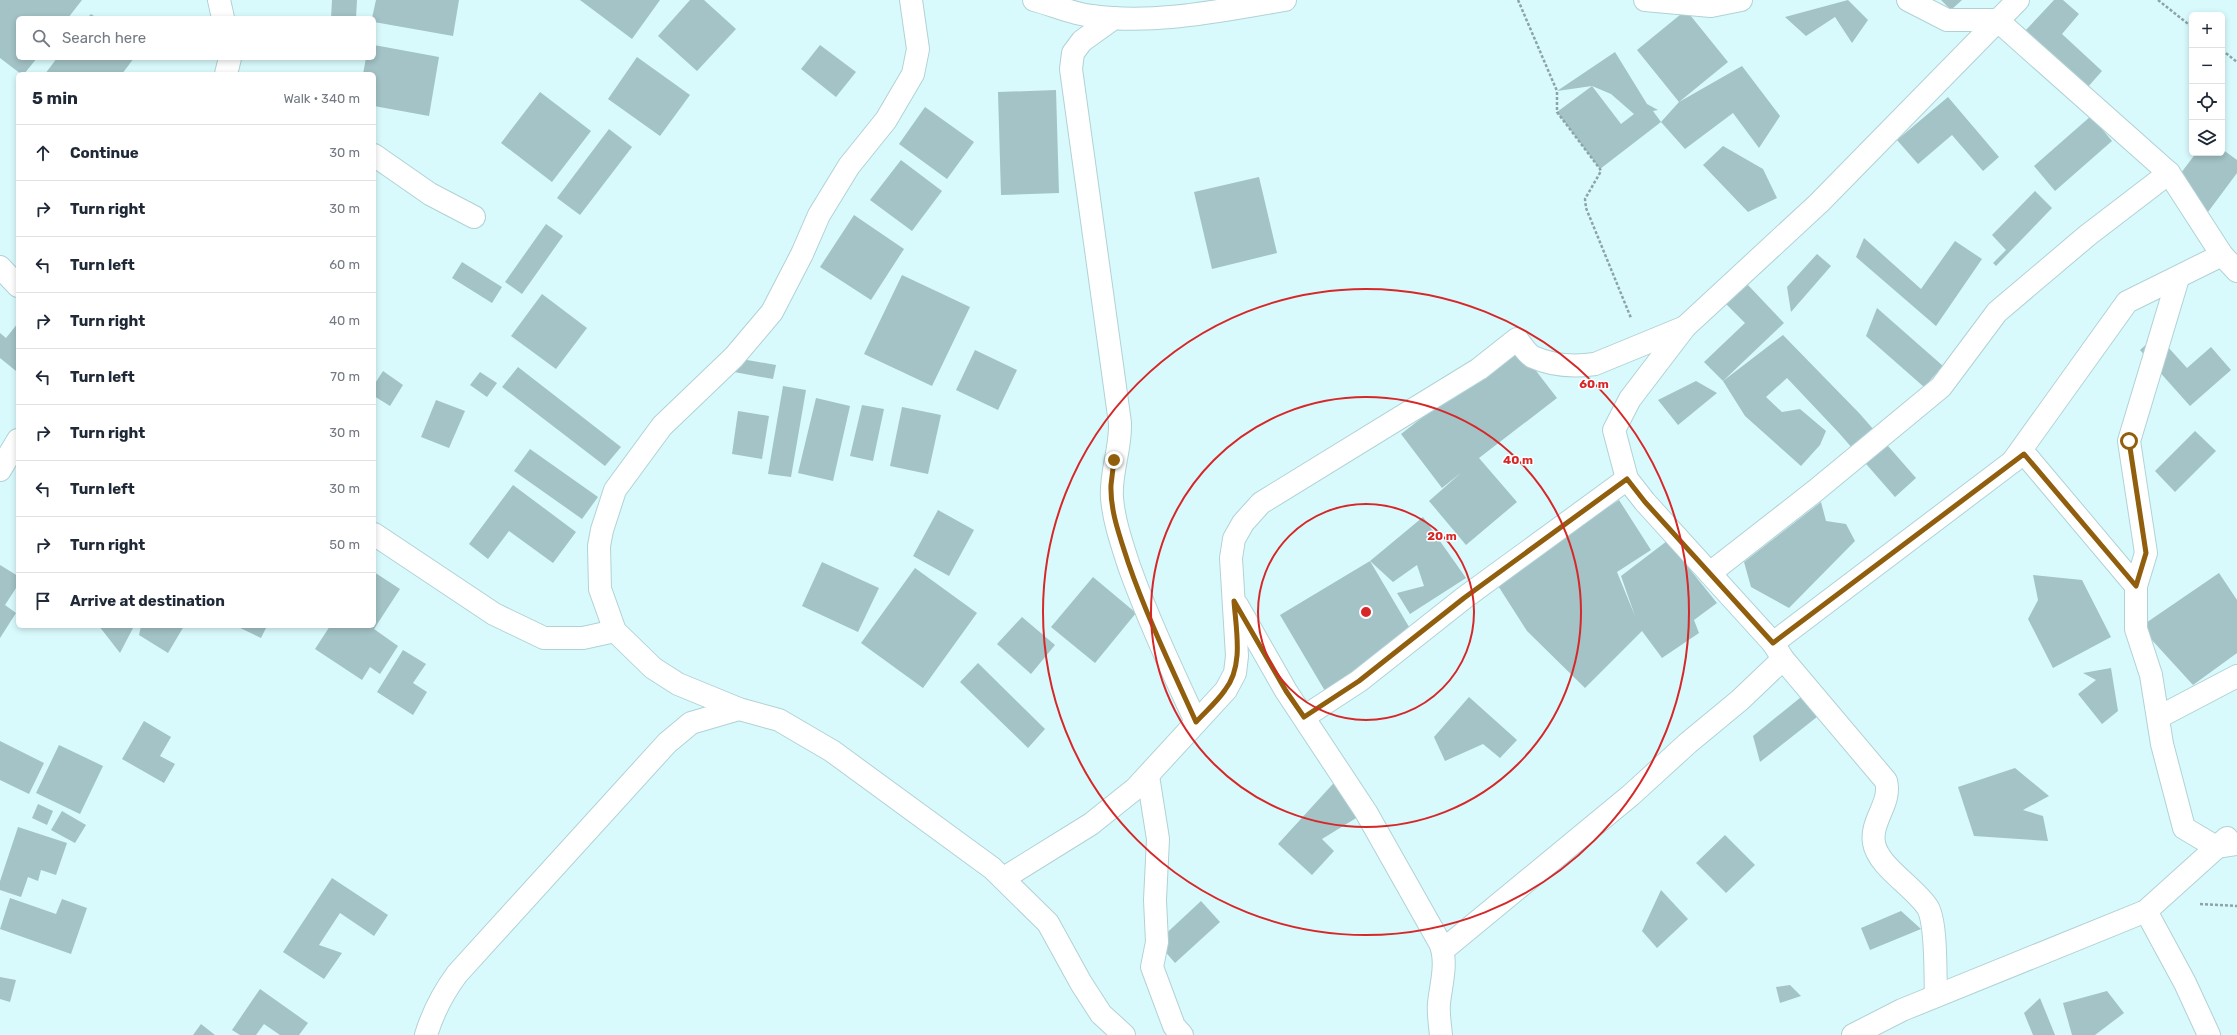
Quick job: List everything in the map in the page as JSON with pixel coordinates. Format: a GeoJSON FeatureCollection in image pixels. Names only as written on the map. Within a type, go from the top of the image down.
{"type":"FeatureCollection","features":[{"type":"Feature","properties":{"kind":"street"},"geometry":{"type":"LineString","coordinates":[[219,0],[223,16]]}},
{"type":"Feature","properties":{"kind":"street"},"geometry":{"type":"LineString","coordinates":[[911,0],[918,48],[913,74],[886,120],[849,166],[819,215],[802,254],[772,312],[734,357],[662,426],[615,490],[608,508],[599,546],[600,589],[615,631],[654,668],[678,684],[739,709],[780,720],[832,751],[1004,878],[1048,923],[1080,983],[1101,1014],[1124,1035]]}},
{"type":"Feature","properties":{"kind":"street"},"geometry":{"type":"LineString","coordinates":[[1034,0],[1059,4],[1090,16],[1134,19],[1189,16],[1285,0]]}},
{"type":"Feature","properties":{"kind":"street"},"geometry":{"type":"LineString","coordinates":[[1646,0],[1711,6],[1741,0]]}},
{"type":"Feature","properties":{"kind":"street"},"geometry":{"type":"LineString","coordinates":[[1908,0],[1947,20],[1997,20],[2169,173],[2230,263],[2178,278],[2127,302],[2012,462]]}},
{"type":"Feature","properties":{"kind":"street"},"geometry":{"type":"LineString","coordinates":[[1936,996],[1933,928],[1928,909],[1880,856],[1874,842],[1873,832],[1887,798],[1888,790],[1886,781],[1778,651],[1710,573],[1645,502],[1627,479],[1614,430],[1630,399],[1685,327],[1819,203],[2018,0]]}},
{"type":"Feature","properties":{"kind":"street"},"geometry":{"type":"LineString","coordinates":[[1114,18],[1082,41],[1073,53],[1071,69],[1120,424],[1120,435],[1111,484],[1112,498],[1115,521],[1141,600],[1196,722]]}},
{"type":"Feature","properties":{"kind":"street"},"geometry":{"type":"LineString","coordinates":[[376,156],[430,194],[474,217]]}},
{"type":"Feature","properties":{"kind":"street"},"geometry":{"type":"LineString","coordinates":[[1710,573],[1815,491],[1941,387],[1997,312],[2088,235],[2169,173]]}},
{"type":"Feature","properties":{"kind":"street"},"geometry":{"type":"LineString","coordinates":[[0,267],[16,284]]}},
{"type":"Feature","properties":{"kind":"street"},"geometry":{"type":"LineString","coordinates":[[2178,278],[2129,441],[2146,553],[2136,586],[2136,628],[2151,674],[2159,717],[2162,744],[2184,828],[2227,846]]}},
{"type":"Feature","properties":{"kind":"street"},"geometry":{"type":"LineString","coordinates":[[1004,878],[1090,824],[1136,788],[1226,690],[1235,673],[1237,656],[1231,558],[1234,539],[1243,523],[1261,503],[1479,369],[1516,339],[1532,356],[1564,366],[1579,366],[1595,364],[1685,327]]}},
{"type":"Feature","properties":{"kind":"street"},"geometry":{"type":"LineString","coordinates":[[0,470],[16,443]]}},
{"type":"Feature","properties":{"kind":"street"},"geometry":{"type":"LineString","coordinates":[[1443,950],[1631,795],[1688,743],[1740,700],[1778,651],[2012,462],[2024,454],[2136,586]]}},
{"type":"Feature","properties":{"kind":"street"},"geometry":{"type":"LineString","coordinates":[[1304,717],[1359,681],[1464,598],[1627,479]]}},
{"type":"Feature","properties":{"kind":"street"},"geometry":{"type":"LineString","coordinates":[[376,535],[494,614],[544,638],[583,638],[615,631]]}},
{"type":"Feature","properties":{"kind":"street"},"geometry":{"type":"LineString","coordinates":[[1234,601],[1286,691],[1366,812],[1443,950],[1444,962],[1439,1005],[1441,1035]]}},
{"type":"Feature","properties":{"kind":"street"},"geometry":{"type":"LineString","coordinates":[[2159,717],[2237,676]]}},
{"type":"Feature","properties":{"kind":"street"},"geometry":{"type":"LineString","coordinates":[[426,1035],[432,1016],[442,994],[457,974],[667,743],[691,723],[739,709]]}},
{"type":"Feature","properties":{"kind":"street"},"geometry":{"type":"LineString","coordinates":[[1148,776],[1158,839],[1155,900],[1157,942],[1152,967],[1174,1026],[1182,1035]]}},
{"type":"Feature","properties":{"kind":"street"},"geometry":{"type":"LineString","coordinates":[[1853,1035],[1902,1010],[2146,911],[2227,846],[2237,829]]}},
{"type":"Feature","properties":{"kind":"street"},"geometry":{"type":"LineString","coordinates":[[2146,911],[2185,983],[2209,1035]]}},
{"type":"Feature","properties":{"kind":"path"},"geometry":{"type":"LineString","coordinates":[[1518,0],[1557,91],[1557,112],[1601,171],[1585,199],[1586,208],[1642,345]]}},
{"type":"Feature","properties":{"kind":"path"},"geometry":{"type":"LineString","coordinates":[[2158,0],[2189,25]]}},
{"type":"Feature","properties":{"kind":"path"},"geometry":{"type":"LineString","coordinates":[[2225,52],[2237,62]]}},
{"type":"Feature","properties":{"kind":"building"},"geometry":{"type":"Polygon","coordinates":[[[0,0],[82,0],[70,16],[16,16],[16,60],[35,60],[26,72],[18,72],[0,58],[0,0]]]}},
{"type":"Feature","properties":{"kind":"building"},"geometry":{"type":"Polygon","coordinates":[[[332,0],[357,0],[356,16],[331,16],[332,0]]]}},
{"type":"Feature","properties":{"kind":"building"},"geometry":{"type":"Polygon","coordinates":[[[376,0],[459,0],[453,36],[376,22],[376,16],[372,16],[376,0]]]}},
{"type":"Feature","properties":{"kind":"building"},"geometry":{"type":"Polygon","coordinates":[[[580,0],[660,0],[632,39],[580,0]]]}},
{"type":"Feature","properties":{"kind":"building"},"geometry":{"type":"Polygon","coordinates":[[[690,0],[704,0],[736,29],[697,71],[658,36],[690,0]]]}},
{"type":"Feature","properties":{"kind":"building"},"geometry":{"type":"Polygon","coordinates":[[[1848,0],[1868,20],[1852,43],[1835,17],[1806,36],[1785,17],[1848,0]]]}},
{"type":"Feature","properties":{"kind":"building"},"geometry":{"type":"Polygon","coordinates":[[[1941,0],[1962,0],[1951,10],[1941,0]]]}},
{"type":"Feature","properties":{"kind":"building"},"geometry":{"type":"Polygon","coordinates":[[[2054,0],[2063,0],[2079,14],[2062,34],[2102,71],[2087,88],[2025,31],[2054,0]]]}},
{"type":"Feature","properties":{"kind":"building"},"geometry":{"type":"Polygon","coordinates":[[[1686,10],[1728,62],[1679,102],[1637,50],[1686,10]]]}},
{"type":"Feature","properties":{"kind":"building"},"geometry":{"type":"Polygon","coordinates":[[[376,45],[439,57],[429,116],[376,106],[376,72],[363,72],[366,60],[376,60],[376,45]]]}},
{"type":"Feature","properties":{"kind":"building"},"geometry":{"type":"Polygon","coordinates":[[[820,45],[856,72],[836,97],[801,69],[820,45]]]}},
{"type":"Feature","properties":{"kind":"building"},"geometry":{"type":"Polygon","coordinates":[[[1615,52],[1647,104],[1658,110],[1653,111],[1661,122],[1600,169],[1557,112],[1592,86],[1557,91],[1615,52]],[[1592,86],[1621,124],[1634,114],[1611,94],[1592,86]]]}},
{"type":"Feature","properties":{"kind":"building"},"geometry":{"type":"Polygon","coordinates":[[[637,57],[690,95],[660,136],[608,99],[637,57]]]}},
{"type":"Feature","properties":{"kind":"building"},"geometry":{"type":"Polygon","coordinates":[[[56,60],[132,60],[124,72],[46,72],[56,60]]]}},
{"type":"Feature","properties":{"kind":"building"},"geometry":{"type":"Polygon","coordinates":[[[1742,66],[1780,116],[1759,148],[1733,113],[1685,149],[1661,122],[1679,102],[1742,66]]]}},
{"type":"Feature","properties":{"kind":"building"},"geometry":{"type":"Polygon","coordinates":[[[1056,90],[1059,193],[1001,195],[998,92],[1056,90]]]}},
{"type":"Feature","properties":{"kind":"building"},"geometry":{"type":"Polygon","coordinates":[[[540,92],[591,131],[552,182],[501,143],[540,92]]]}},
{"type":"Feature","properties":{"kind":"building"},"geometry":{"type":"Polygon","coordinates":[[[1948,97],[1999,157],[1983,171],[1952,135],[1918,164],[1897,140],[1948,97]]]}},
{"type":"Feature","properties":{"kind":"building"},"geometry":{"type":"Polygon","coordinates":[[[925,107],[974,142],[947,179],[899,144],[925,107]]]}},
{"type":"Feature","properties":{"kind":"building"},"geometry":{"type":"Polygon","coordinates":[[[2091,116],[2112,141],[2055,191],[2034,166],[2091,116]]]}},
{"type":"Feature","properties":{"kind":"building"},"geometry":{"type":"Polygon","coordinates":[[[609,129],[632,147],[580,215],[557,198],[609,129]]]}},
{"type":"Feature","properties":{"kind":"building"},"geometry":{"type":"Polygon","coordinates":[[[1723,146],[1763,169],[1777,198],[1748,212],[1703,165],[1723,146]]]}},
{"type":"Feature","properties":{"kind":"building"},"geometry":{"type":"Polygon","coordinates":[[[2225,151],[2237,160],[2237,173],[2205,216],[2169,189],[2194,156],[2225,156],[2225,151]]]}},
{"type":"Feature","properties":{"kind":"building"},"geometry":{"type":"Polygon","coordinates":[[[901,160],[942,191],[912,231],[870,200],[901,160]]]}},
{"type":"Feature","properties":{"kind":"building"},"geometry":{"type":"Polygon","coordinates":[[[1259,177],[1277,253],[1212,269],[1194,192],[1259,177]]]}},
{"type":"Feature","properties":{"kind":"building"},"geometry":{"type":"Polygon","coordinates":[[[2035,191],[2052,208],[1996,266],[1993,263],[2006,250],[1992,235],[2035,191]]]}},
{"type":"Feature","properties":{"kind":"building"},"geometry":{"type":"Polygon","coordinates":[[[854,215],[904,249],[871,300],[820,267],[854,215]]]}},
{"type":"Feature","properties":{"kind":"building"},"geometry":{"type":"Polygon","coordinates":[[[546,224],[563,236],[522,294],[505,282],[546,224]]]}},
{"type":"Feature","properties":{"kind":"building"},"geometry":{"type":"Polygon","coordinates":[[[1864,238],[1921,289],[1955,241],[1982,259],[1936,326],[1856,257],[1864,238]]]}},
{"type":"Feature","properties":{"kind":"building"},"geometry":{"type":"Polygon","coordinates":[[[1817,254],[1831,266],[1791,312],[1787,287],[1817,254]]]}},
{"type":"Feature","properties":{"kind":"building"},"geometry":{"type":"Polygon","coordinates":[[[462,262],[502,287],[492,303],[452,278],[462,262]]]}},
{"type":"Feature","properties":{"kind":"building"},"geometry":{"type":"Polygon","coordinates":[[[902,275],[970,307],[932,386],[864,354],[902,275]]]}},
{"type":"Feature","properties":{"kind":"building"},"geometry":{"type":"Polygon","coordinates":[[[1747,284],[1784,323],[1723,381],[1704,362],[1745,323],[1726,304],[1747,284]]]}},
{"type":"Feature","properties":{"kind":"building"},"geometry":{"type":"Polygon","coordinates":[[[542,294],[587,328],[556,369],[511,336],[542,294]]]}},
{"type":"Feature","properties":{"kind":"building"},"geometry":{"type":"Polygon","coordinates":[[[1877,308],[1943,366],[1924,387],[1866,336],[1877,308]]]}},
{"type":"Feature","properties":{"kind":"building"},"geometry":{"type":"Polygon","coordinates":[[[16,326],[16,371],[0,358],[0,333],[6,338],[16,326]]]}},
{"type":"Feature","properties":{"kind":"building"},"geometry":{"type":"Polygon","coordinates":[[[1783,335],[1860,414],[1916,478],[1895,497],[1839,433],[1787,378],[1766,397],[1782,412],[1800,409],[1826,431],[1820,445],[1801,466],[1745,416],[1723,381],[1783,335]]]}},
{"type":"Feature","properties":{"kind":"building"},"geometry":{"type":"Polygon","coordinates":[[[2157,335],[2187,368],[2211,347],[2231,370],[2190,406],[2140,350],[2157,335]]]}},
{"type":"Feature","properties":{"kind":"building"},"geometry":{"type":"Polygon","coordinates":[[[1516,345],[1557,398],[1479,458],[1517,502],[1466,545],[1429,501],[1462,472],[1442,488],[1401,434],[1516,345]]]}},
{"type":"Feature","properties":{"kind":"building"},"geometry":{"type":"Polygon","coordinates":[[[975,350],[1017,370],[998,410],[956,390],[975,350]]]}},
{"type":"Feature","properties":{"kind":"building"},"geometry":{"type":"Polygon","coordinates":[[[736,358],[776,365],[773,379],[734,372],[736,358]]]}},
{"type":"Feature","properties":{"kind":"building"},"geometry":{"type":"Polygon","coordinates":[[[518,367],[621,447],[605,466],[502,387],[518,367]]]}},
{"type":"Feature","properties":{"kind":"building"},"geometry":{"type":"Polygon","coordinates":[[[383,371],[403,385],[390,406],[376,397],[376,382],[383,371]]]}},
{"type":"Feature","properties":{"kind":"building"},"geometry":{"type":"Polygon","coordinates":[[[480,372],[497,383],[487,397],[470,385],[480,372]]]}},
{"type":"Feature","properties":{"kind":"building"},"geometry":{"type":"Polygon","coordinates":[[[1696,381],[1717,393],[1678,425],[1658,400],[1696,381]]]}},
{"type":"Feature","properties":{"kind":"building"},"geometry":{"type":"Polygon","coordinates":[[[783,386],[806,390],[791,477],[768,474],[783,386]]]}},
{"type":"Feature","properties":{"kind":"building"},"geometry":{"type":"Polygon","coordinates":[[[816,398],[850,406],[833,481],[798,473],[816,398]]]}},
{"type":"Feature","properties":{"kind":"building"},"geometry":{"type":"Polygon","coordinates":[[[436,400],[465,411],[449,448],[421,437],[436,400]]]}},
{"type":"Feature","properties":{"kind":"building"},"geometry":{"type":"Polygon","coordinates":[[[862,405],[884,409],[873,461],[850,456],[862,405]]]}},
{"type":"Feature","properties":{"kind":"building"},"geometry":{"type":"Polygon","coordinates":[[[902,407],[941,415],[928,474],[890,466],[902,407]]]}},
{"type":"Feature","properties":{"kind":"building"},"geometry":{"type":"Polygon","coordinates":[[[738,411],[769,416],[762,459],[732,454],[738,411]]]}},
{"type":"Feature","properties":{"kind":"building"},"geometry":{"type":"Polygon","coordinates":[[[2195,431],[2216,451],[2175,492],[2155,471],[2195,431]]]}},
{"type":"Feature","properties":{"kind":"building"},"geometry":{"type":"Polygon","coordinates":[[[530,449],[598,497],[582,519],[514,471],[530,449]]]}},
{"type":"Feature","properties":{"kind":"building"},"geometry":{"type":"Polygon","coordinates":[[[513,485],[576,532],[553,563],[509,531],[488,559],[469,544],[513,485]]]}},
{"type":"Feature","properties":{"kind":"building"},"geometry":{"type":"Polygon","coordinates":[[[1619,500],[1651,550],[1617,572],[1635,616],[1621,576],[1667,541],[1717,603],[1694,620],[1699,633],[1662,658],[1642,631],[1585,688],[1527,631],[1495,581],[1619,500]]]}},
{"type":"Feature","properties":{"kind":"building"},"geometry":{"type":"Polygon","coordinates":[[[1821,502],[1826,521],[1846,524],[1855,541],[1789,608],[1751,587],[1744,562],[1821,502]]]}},
{"type":"Feature","properties":{"kind":"building"},"geometry":{"type":"Polygon","coordinates":[[[938,510],[974,530],[949,576],[913,556],[938,510]]]}},
{"type":"Feature","properties":{"kind":"building"},"geometry":{"type":"Polygon","coordinates":[[[1423,517],[1466,578],[1410,614],[1397,593],[1424,586],[1417,565],[1393,582],[1370,561],[1423,517]]]}},
{"type":"Feature","properties":{"kind":"building"},"geometry":{"type":"Polygon","coordinates":[[[1370,561],[1415,637],[1325,691],[1280,615],[1370,561]]]}},
{"type":"Feature","properties":{"kind":"building"},"geometry":{"type":"Polygon","coordinates":[[[822,562],[879,588],[858,632],[802,606],[822,562]]]}},
{"type":"Feature","properties":{"kind":"building"},"geometry":{"type":"Polygon","coordinates":[[[0,565],[16,575],[16,588],[5,605],[16,613],[0,638],[0,565]]]}},
{"type":"Feature","properties":{"kind":"building"},"geometry":{"type":"Polygon","coordinates":[[[915,568],[977,613],[923,688],[861,643],[915,568]]]}},
{"type":"Feature","properties":{"kind":"building"},"geometry":{"type":"Polygon","coordinates":[[[376,573],[400,589],[376,626],[376,573]]]}},
{"type":"Feature","properties":{"kind":"building"},"geometry":{"type":"Polygon","coordinates":[[[2219,573],[2237,600],[2237,653],[2193,685],[2140,627],[2219,573]]]}},
{"type":"Feature","properties":{"kind":"building"},"geometry":{"type":"Polygon","coordinates":[[[2033,575],[2082,580],[2111,637],[2053,668],[2028,619],[2038,600],[2033,575]]]}},
{"type":"Feature","properties":{"kind":"building"},"geometry":{"type":"Polygon","coordinates":[[[1093,577],[1136,613],[1095,663],[1051,627],[1093,577]]]}},
{"type":"Feature","properties":{"kind":"building"},"geometry":{"type":"Polygon","coordinates":[[[1022,617],[1055,645],[1031,674],[997,644],[1022,617]]]}},
{"type":"Feature","properties":{"kind":"building"},"geometry":{"type":"Polygon","coordinates":[[[101,628],[133,628],[120,653],[101,628]]]}},
{"type":"Feature","properties":{"kind":"building"},"geometry":{"type":"Polygon","coordinates":[[[141,628],[183,628],[168,653],[139,635],[141,628]]]}},
{"type":"Feature","properties":{"kind":"building"},"geometry":{"type":"Polygon","coordinates":[[[240,628],[266,628],[261,638],[240,628]]]}},
{"type":"Feature","properties":{"kind":"building"},"geometry":{"type":"Polygon","coordinates":[[[329,628],[375,628],[398,646],[380,674],[370,667],[362,680],[315,649],[329,628]]]}},
{"type":"Feature","properties":{"kind":"building"},"geometry":{"type":"Polygon","coordinates":[[[403,650],[426,664],[413,683],[427,692],[413,715],[377,692],[403,650]]]}},
{"type":"Feature","properties":{"kind":"building"},"geometry":{"type":"Polygon","coordinates":[[[978,663],[1045,729],[1028,748],[960,682],[978,663]]]}},
{"type":"Feature","properties":{"kind":"building"},"geometry":{"type":"Polygon","coordinates":[[[2111,668],[2118,711],[2102,724],[2078,694],[2096,680],[2083,673],[2111,668]]]}},
{"type":"Feature","properties":{"kind":"building"},"geometry":{"type":"Polygon","coordinates":[[[1806,693],[1822,713],[1760,762],[1753,736],[1806,693]]]}},
{"type":"Feature","properties":{"kind":"building"},"geometry":{"type":"Polygon","coordinates":[[[1469,697],[1517,740],[1500,758],[1483,744],[1445,761],[1434,737],[1469,697]]]}},
{"type":"Feature","properties":{"kind":"building"},"geometry":{"type":"Polygon","coordinates":[[[144,721],[171,737],[160,756],[175,764],[164,783],[122,759],[144,721]]]}},
{"type":"Feature","properties":{"kind":"building"},"geometry":{"type":"Polygon","coordinates":[[[0,741],[44,763],[29,794],[0,780],[0,741]]]}},
{"type":"Feature","properties":{"kind":"building"},"geometry":{"type":"Polygon","coordinates":[[[59,745],[103,766],[80,814],[36,793],[59,745]]]}},
{"type":"Feature","properties":{"kind":"building"},"geometry":{"type":"Polygon","coordinates":[[[2015,768],[2049,796],[2023,810],[2043,816],[2048,841],[1974,836],[1958,787],[2015,768]]]}},
{"type":"Feature","properties":{"kind":"building"},"geometry":{"type":"Polygon","coordinates":[[[1342,774],[1366,812],[1322,839],[1334,851],[1312,875],[1278,844],[1342,774]]]}},
{"type":"Feature","properties":{"kind":"building"},"geometry":{"type":"Polygon","coordinates":[[[38,804],[53,811],[47,825],[32,818],[38,804]]]}},
{"type":"Feature","properties":{"kind":"building"},"geometry":{"type":"Polygon","coordinates":[[[62,811],[86,825],[75,843],[51,830],[62,811]]]}},
{"type":"Feature","properties":{"kind":"building"},"geometry":{"type":"Polygon","coordinates":[[[18,827],[67,843],[56,875],[41,870],[38,881],[28,877],[21,897],[0,890],[0,881],[18,827]]]}},
{"type":"Feature","properties":{"kind":"building"},"geometry":{"type":"Polygon","coordinates":[[[1725,835],[1755,865],[1726,893],[1696,863],[1725,835]]]}},
{"type":"Feature","properties":{"kind":"building"},"geometry":{"type":"Polygon","coordinates":[[[332,878],[388,915],[374,936],[340,913],[319,945],[342,953],[324,979],[283,952],[332,878]]]}},
{"type":"Feature","properties":{"kind":"building"},"geometry":{"type":"Polygon","coordinates":[[[1661,890],[1688,919],[1657,948],[1642,931],[1661,890]]]}},
{"type":"Feature","properties":{"kind":"building"},"geometry":{"type":"Polygon","coordinates":[[[10,898],[56,914],[62,899],[87,908],[71,954],[0,929],[10,898]]]}},
{"type":"Feature","properties":{"kind":"building"},"geometry":{"type":"Polygon","coordinates":[[[1201,901],[1220,922],[1175,963],[1157,942],[1201,901]]]}},
{"type":"Feature","properties":{"kind":"building"},"geometry":{"type":"Polygon","coordinates":[[[1901,911],[1921,929],[1870,950],[1861,928],[1901,911]]]}},
{"type":"Feature","properties":{"kind":"building"},"geometry":{"type":"Polygon","coordinates":[[[0,977],[16,980],[10,1002],[0,999],[0,977]]]}},
{"type":"Feature","properties":{"kind":"building"},"geometry":{"type":"Polygon","coordinates":[[[1790,985],[1801,996],[1780,1003],[1776,987],[1790,985]]]}},
{"type":"Feature","properties":{"kind":"building"},"geometry":{"type":"Polygon","coordinates":[[[260,989],[308,1023],[299,1035],[280,1035],[264,1024],[256,1035],[240,1035],[232,1030],[260,989]]]}},
{"type":"Feature","properties":{"kind":"building"},"geometry":{"type":"Polygon","coordinates":[[[2107,991],[2124,1013],[2095,1035],[2072,1035],[2063,1003],[2107,991]]]}},
{"type":"Feature","properties":{"kind":"building"},"geometry":{"type":"Polygon","coordinates":[[[2040,998],[2055,1035],[2033,1035],[2024,1013],[2040,998]]]}},
{"type":"Feature","properties":{"kind":"building"},"geometry":{"type":"Polygon","coordinates":[[[201,1024],[215,1035],[193,1035],[201,1024]]]}},
{"type":"Feature","properties":{"kind":"route"},"geometry":{"type":"LineString","coordinates":[[1114,460],[1111,484],[1112,498],[1115,521],[1122,544],[1141,600],[1196,722],[1226,690],[1235,673],[1237,656],[1234,601],[1286,691],[1304,717],[1359,681],[1464,598],[1538,546],[1627,479],[1645,502],[1773,643],[2024,454],[2136,586],[2146,553],[2129,441]]}}]}
